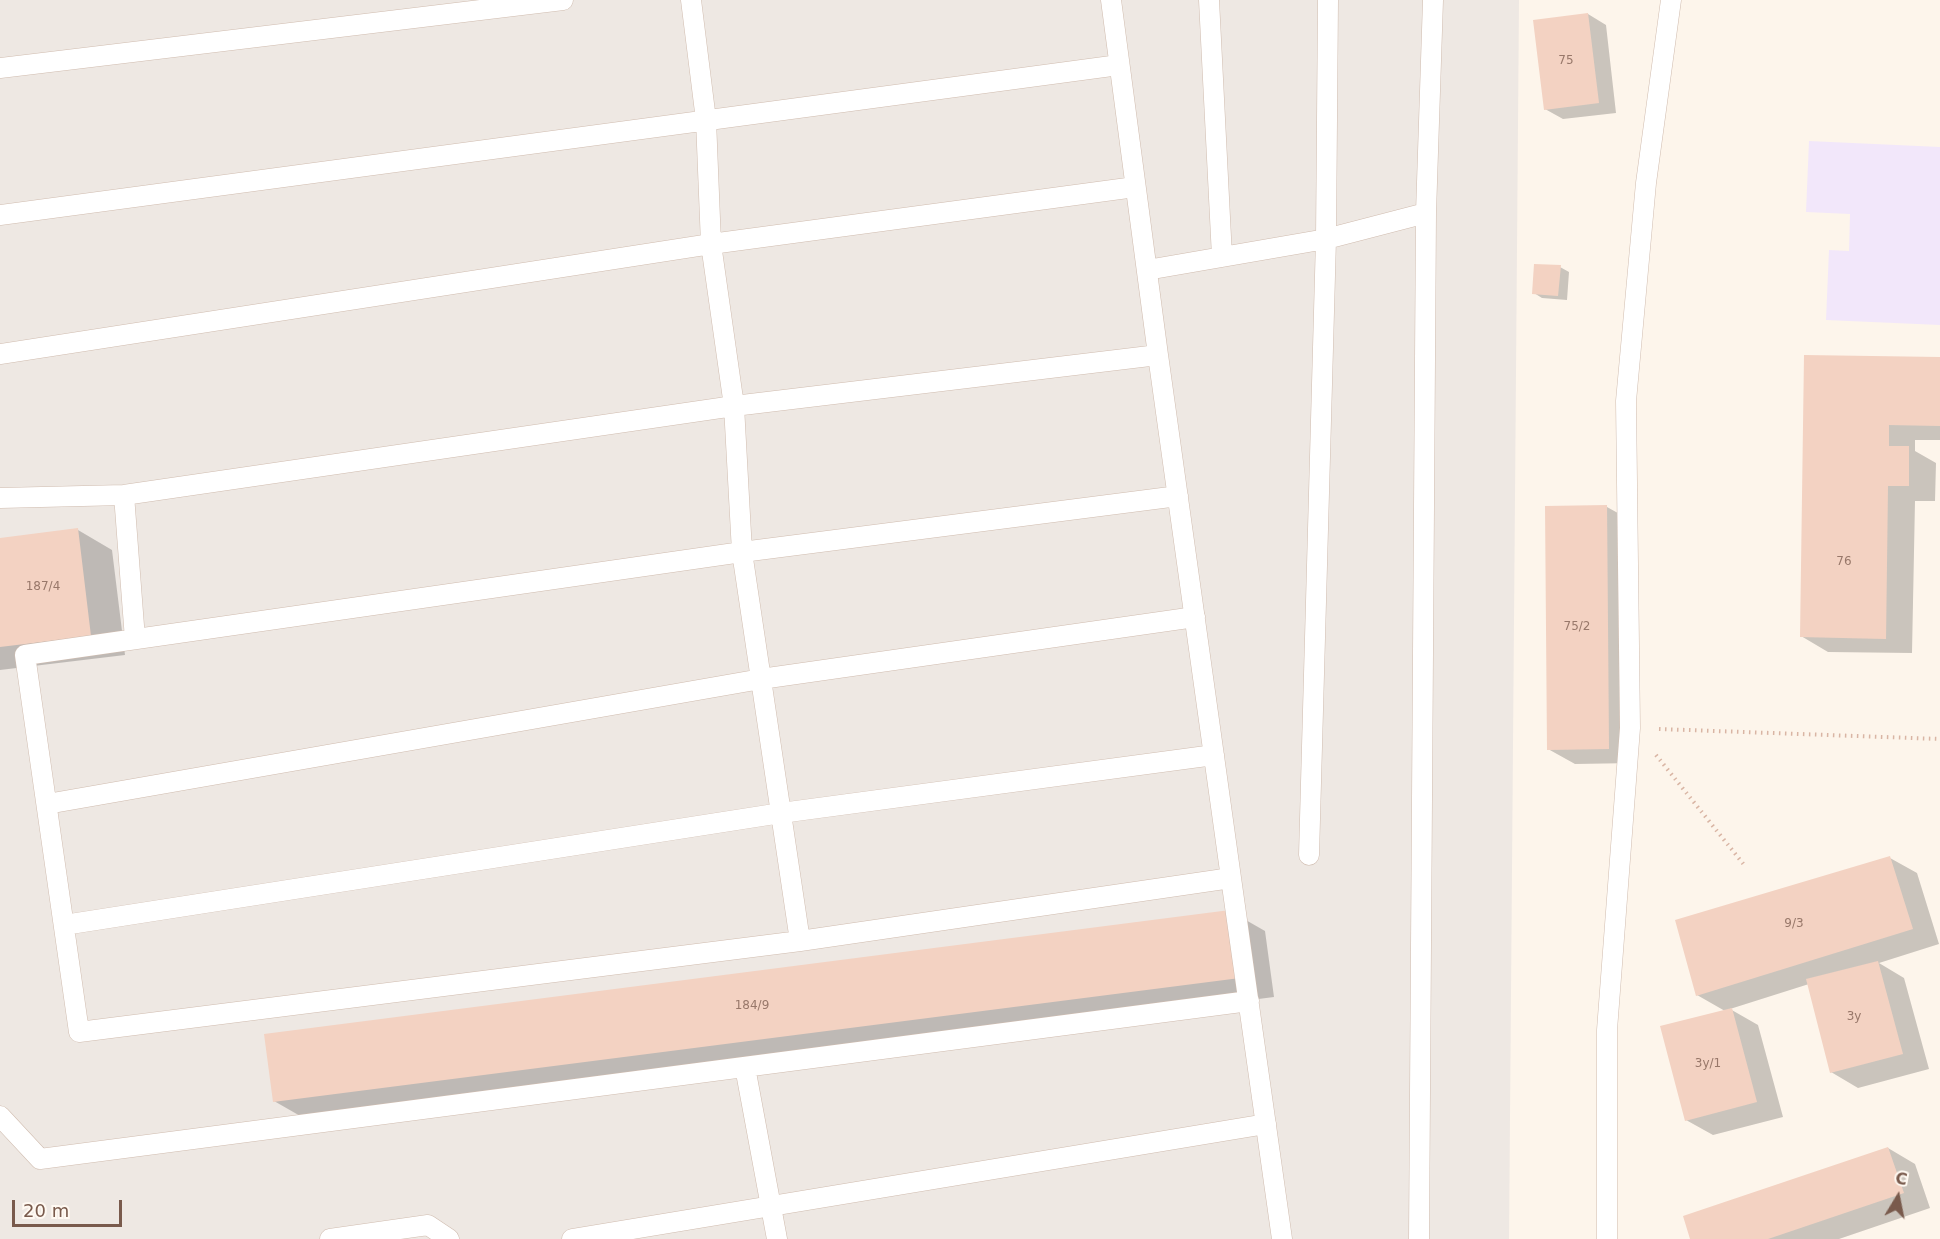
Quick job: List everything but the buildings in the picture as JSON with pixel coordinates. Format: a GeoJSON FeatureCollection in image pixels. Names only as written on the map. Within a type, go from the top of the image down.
{"type":"FeatureCollection","features":[{"type":"Feature","properties":{"kind":"lane"},"geometry":{"type":"LineString","coordinates":[[0,68],[563,0]]}},
{"type":"Feature","properties":{"kind":"lane"},"geometry":{"type":"LineString","coordinates":[[691,0],[706,120],[711,244],[734,406],[742,552],[800,941]]}},
{"type":"Feature","properties":{"kind":"lane"},"geometry":{"type":"LineString","coordinates":[[1111,0],[1158,355],[1282,1239]]}},
{"type":"Feature","properties":{"kind":"lane"},"geometry":{"type":"LineString","coordinates":[[1209,0],[1222,257]]}},
{"type":"Feature","properties":{"kind":"lane"},"geometry":{"type":"LineString","coordinates":[[1309,855],[1326,239],[1328,0]]}},
{"type":"Feature","properties":{"kind":"lane"},"geometry":{"type":"LineString","coordinates":[[1419,1239],[1426,213],[1433,0]]}},
{"type":"Feature","properties":{"kind":"lane"},"geometry":{"type":"LineString","coordinates":[[1606,1239],[1607,1030],[1630,728],[1626,401],[1646,183],[1671,0]]}},
{"type":"Feature","properties":{"kind":"lane"},"geometry":{"type":"LineString","coordinates":[[0,215],[1119,65]]}},
{"type":"Feature","properties":{"kind":"lane"},"geometry":{"type":"LineString","coordinates":[[0,354],[711,244],[1136,187]]}},
{"type":"Feature","properties":{"kind":"lane"},"geometry":{"type":"LineString","coordinates":[[1147,270],[1326,239],[1426,213]]}},
{"type":"Feature","properties":{"kind":"lane"},"geometry":{"type":"LineString","coordinates":[[0,498],[124,495],[734,406],[1158,355]]}},
{"type":"Feature","properties":{"kind":"lane"},"geometry":{"type":"LineString","coordinates":[[124,495],[135,639]]}},
{"type":"Feature","properties":{"kind":"lane"},"geometry":{"type":"LineString","coordinates":[[1178,496],[742,552],[25,655],[79,1032],[800,941],[1231,878]]}},
{"type":"Feature","properties":{"kind":"lane"},"geometry":{"type":"LineString","coordinates":[[47,804],[761,679],[1195,617]]}},
{"type":"Feature","properties":{"kind":"lane"},"geometry":{"type":"LineString","coordinates":[[64,925],[781,813],[1214,755]]}},
{"type":"Feature","properties":{"kind":"lane"},"geometry":{"type":"LineString","coordinates":[[0,1116],[40,1159],[1249,1001]]}},
{"type":"Feature","properties":{"kind":"lane"},"geometry":{"type":"LineString","coordinates":[[745,1067],[777,1239]]}},
{"type":"Feature","properties":{"kind":"lane"},"geometry":{"type":"LineString","coordinates":[[572,1239],[1266,1124]]}},
{"type":"Feature","properties":{"kind":"lane"},"geometry":{"type":"LineString","coordinates":[[330,1239],[428,1225],[449,1239]]}},
{"type":"Feature","properties":{"kind":"path"},"geometry":{"type":"LineString","coordinates":[[1630,728],[1940,739]]}},
{"type":"Feature","properties":{"kind":"path"},"geometry":{"type":"LineString","coordinates":[[1630,728],[1661,760],[1745,866]]}},
{"type":"Feature","properties":{"kind":"shaded area"},"geometry":{"type":"Polygon","coordinates":[[[0,0],[1519,0],[1509,1239],[0,1239],[0,0]]]}},
{"type":"Feature","properties":{"kind":"shaded area"},"geometry":{"type":"Polygon","coordinates":[[[1809,141],[1940,147],[1940,325],[1826,320],[1829,250],[1849,251],[1850,214],[1806,212],[1809,141]]]}}]}
